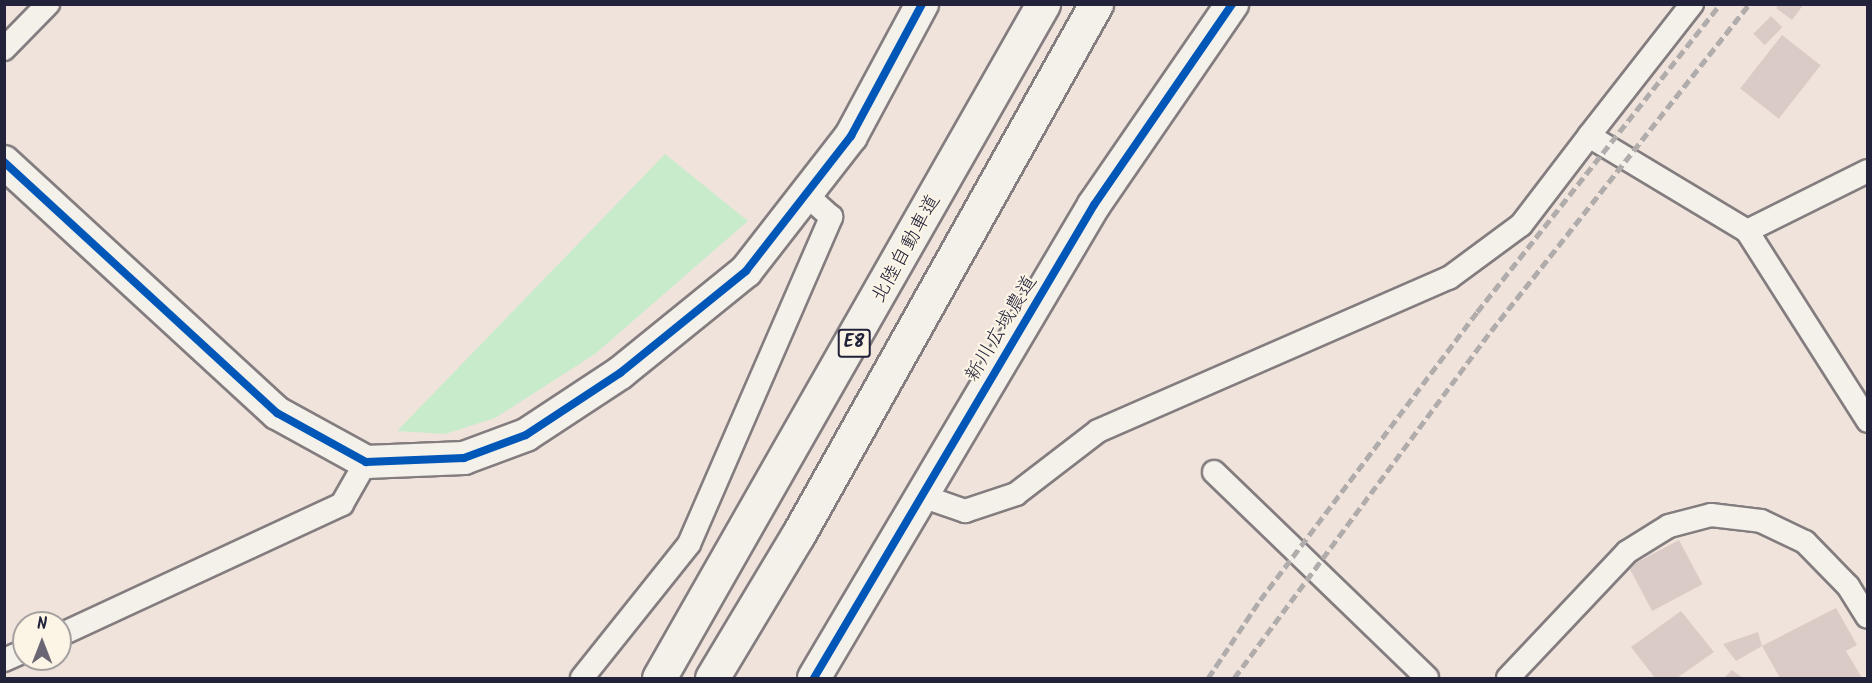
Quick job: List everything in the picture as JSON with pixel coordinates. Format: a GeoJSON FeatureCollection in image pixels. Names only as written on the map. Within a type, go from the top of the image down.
{"type":"FeatureCollection","features":[{"type":"Feature","properties":{"kind":"highway","name":"北陸自動車道"},"geometry":{"type":"LineString","coordinates":[[659,678],[1044,4]]}},
{"type":"Feature","properties":{"kind":"highway","name":"E8"},"geometry":{"type":"LineString","coordinates":[[712,678],[816,504],[1096,4]]}},
{"type":"Feature","properties":{"kind":"street"},"geometry":{"type":"LineString","coordinates":[[4,50],[48,4]]}},
{"type":"Feature","properties":{"kind":"street"},"geometry":{"type":"LineString","coordinates":[[4,162],[277,413],[366,462],[464,458],[526,435],[620,374],[746,272],[808,196],[851,136],[922,4]]}},
{"type":"Feature","properties":{"kind":"street","name":"新川広域農道"},"geometry":{"type":"LineString","coordinates":[[814,678],[1094,205],[1232,4]]}},
{"type":"Feature","properties":{"kind":"street"},"geometry":{"type":"LineString","coordinates":[[922,496],[965,511],[1016,494],[1098,431],[1449,278],[1521,225],[1692,4]]}},
{"type":"Feature","properties":{"kind":"street"},"geometry":{"type":"LineString","coordinates":[[1589,136],[1747,231],[1868,421]]}},
{"type":"Feature","properties":{"kind":"street"},"geometry":{"type":"LineString","coordinates":[[1747,231],[1868,171]]}},
{"type":"Feature","properties":{"kind":"street"},"geometry":{"type":"LineString","coordinates":[[582,678],[689,544],[831,217],[808,196]]}},
{"type":"Feature","properties":{"kind":"street"},"geometry":{"type":"LineString","coordinates":[[72,629],[342,504],[366,462]]}},
{"type":"Feature","properties":{"kind":"street"},"geometry":{"type":"LineString","coordinates":[[1214,472],[1426,678]]}},
{"type":"Feature","properties":{"kind":"street"},"geometry":{"type":"LineString","coordinates":[[1508,678],[1627,552],[1669,526],[1711,515],[1761,521],[1806,542],[1848,586],[1867,615]]}},
{"type":"Feature","properties":{"kind":"green space"},"geometry":{"type":"Polygon","coordinates":[[[665,154],[748,221],[595,354],[495,418],[445,434],[397,431],[665,154]]]}},
{"type":"Feature","properties":{"kind":"building"},"geometry":{"type":"Polygon","coordinates":[[[1779,4],[1804,4],[1792,20],[1776,8],[1779,4]]]}},
{"type":"Feature","properties":{"kind":"building"},"geometry":{"type":"Polygon","coordinates":[[[1771,16],[1782,27],[1765,45],[1753,34],[1771,16]]]}},
{"type":"Feature","properties":{"kind":"building"},"geometry":{"type":"Polygon","coordinates":[[[1782,35],[1821,65],[1779,119],[1740,89],[1782,35]]]}},
{"type":"Feature","properties":{"kind":"building"},"geometry":{"type":"Polygon","coordinates":[[[1679,540],[1702,584],[1652,611],[1629,567],[1679,540]]]}},
{"type":"Feature","properties":{"kind":"building"},"geometry":{"type":"Polygon","coordinates":[[[1836,608],[1857,645],[1846,651],[1862,678],[1780,678],[1762,646],[1836,608]]]}},
{"type":"Feature","properties":{"kind":"building"},"geometry":{"type":"Polygon","coordinates":[[[1681,611],[1714,652],[1677,678],[1655,678],[1631,647],[1681,611]]]}},
{"type":"Feature","properties":{"kind":"building"},"geometry":{"type":"Polygon","coordinates":[[[1758,632],[1762,646],[1736,661],[1723,644],[1758,632]]]}},
{"type":"Feature","properties":{"kind":"building"},"geometry":{"type":"Polygon","coordinates":[[[1732,670],[1743,678],[1724,678],[1732,670]]]}},
{"type":"Feature","properties":{"kind":"railway"},"geometry":{"type":"LineString","coordinates":[[1208,678],[1260,600],[1477,312],[1720,4]]}},
{"type":"Feature","properties":{"kind":"railway"},"geometry":{"type":"LineString","coordinates":[[1234,678],[1491,331],[1749,4]]}},
{"type":"Feature","properties":{"kind":"cycle path"},"geometry":{"type":"LineString","coordinates":[[4,162],[277,413],[366,462],[464,458],[526,435],[620,373],[746,271],[851,136],[922,4]]}},
{"type":"Feature","properties":{"kind":"cycle path"},"geometry":{"type":"LineString","coordinates":[[814,678],[1094,205],[1232,4]]}}]}
